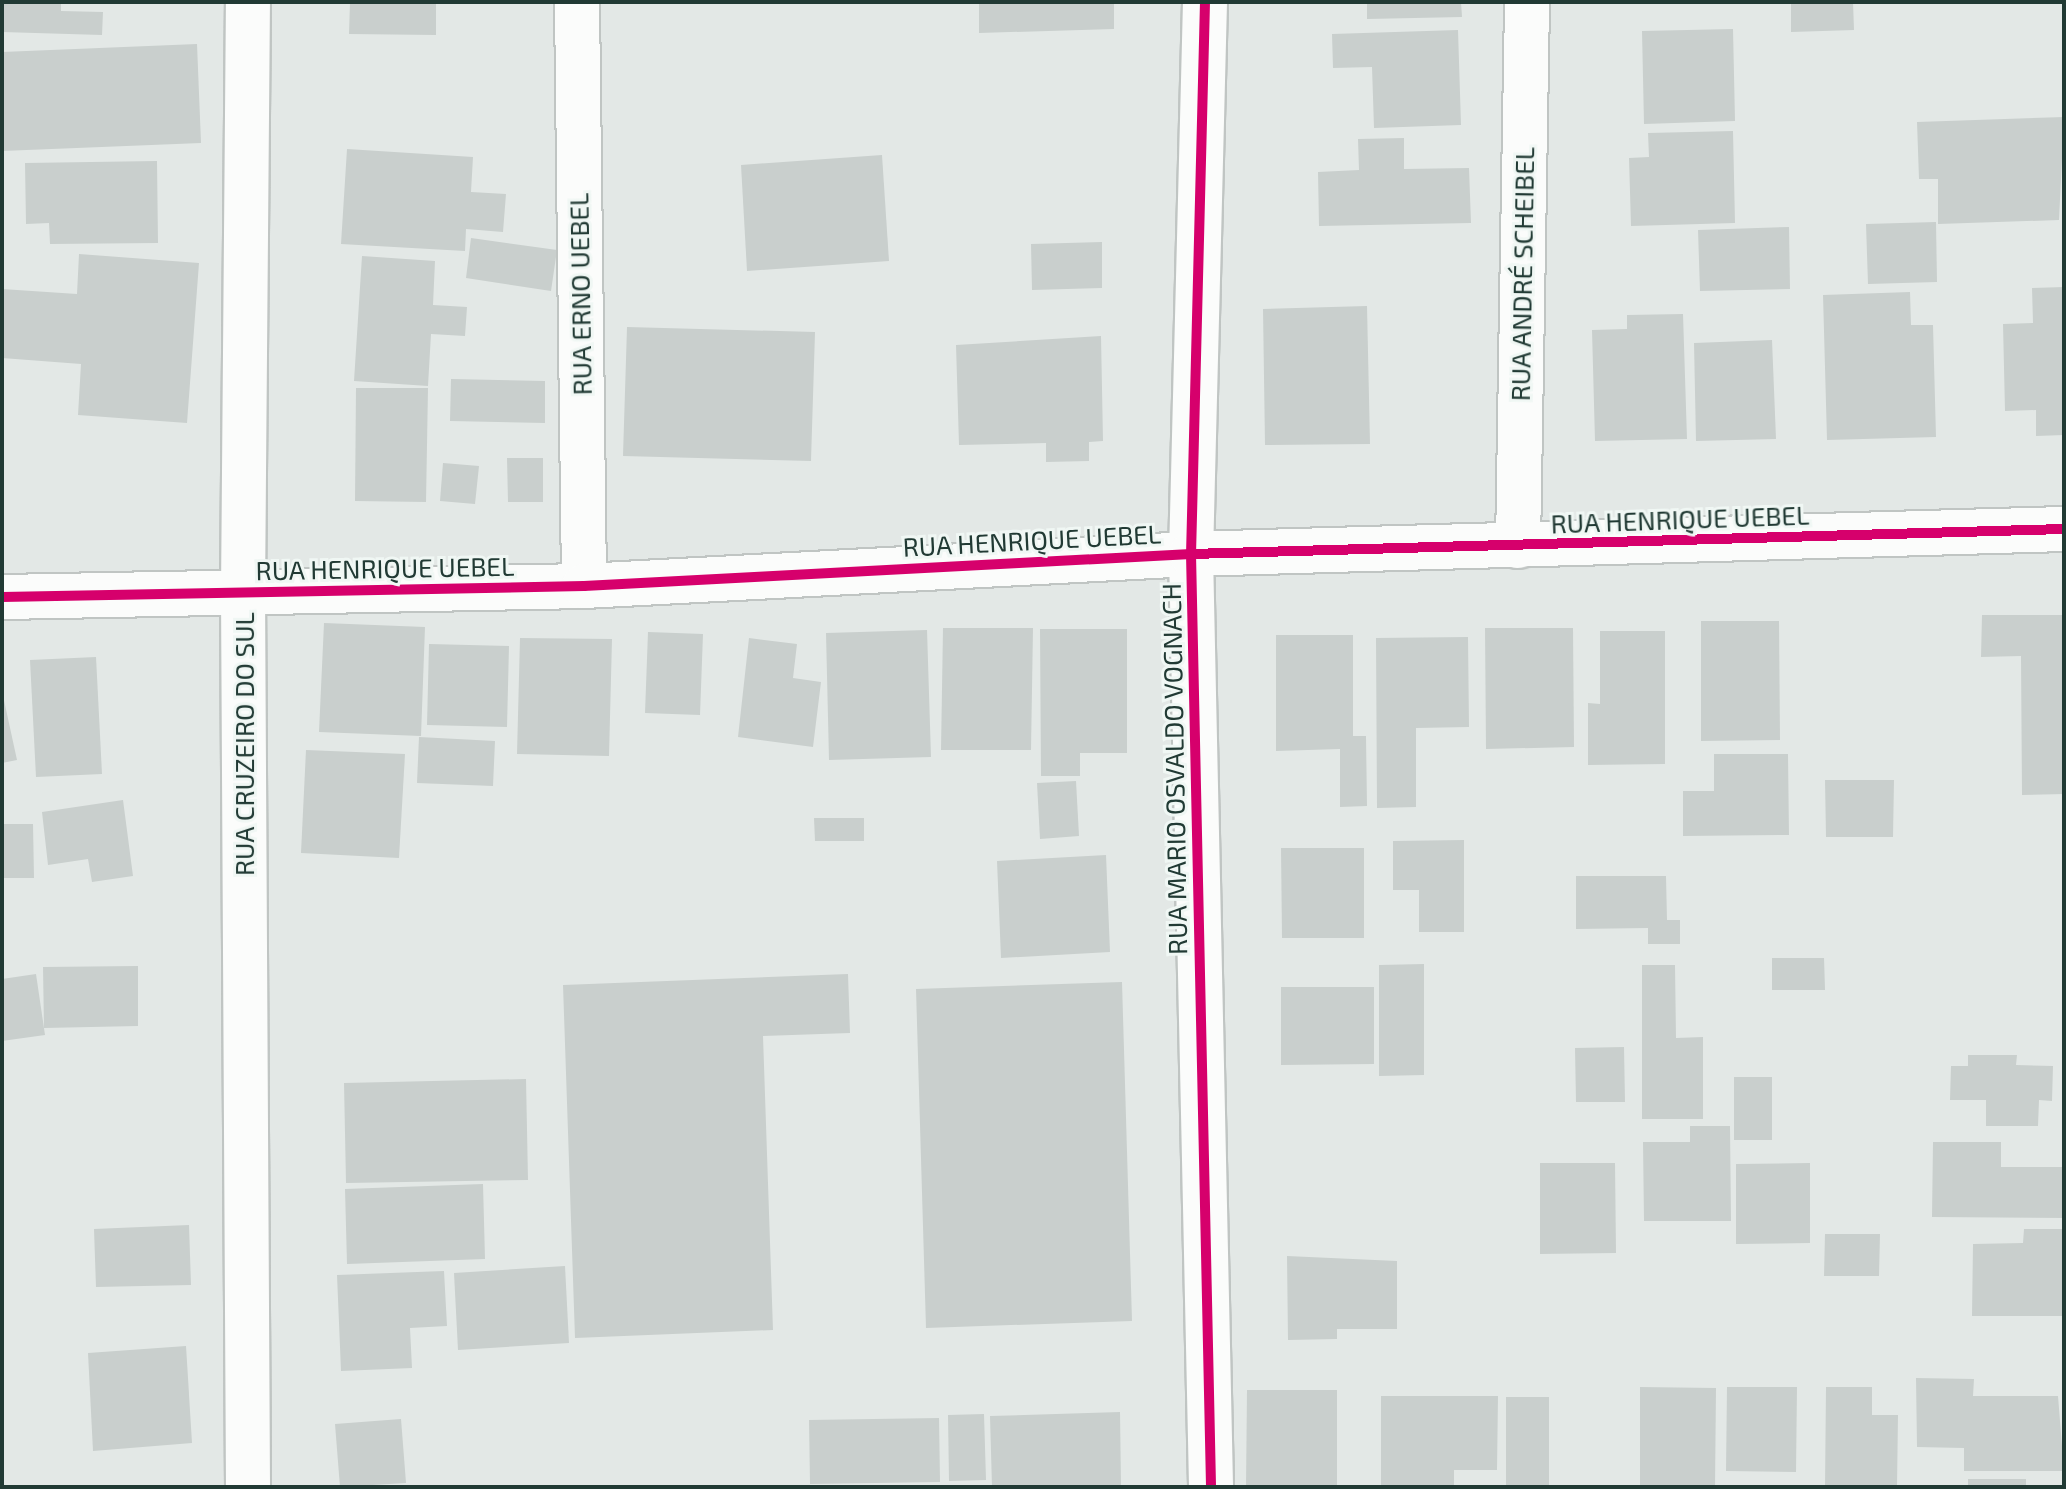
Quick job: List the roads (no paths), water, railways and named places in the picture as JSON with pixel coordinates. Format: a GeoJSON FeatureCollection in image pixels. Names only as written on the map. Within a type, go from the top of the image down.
{"type":"FeatureCollection","features":[{"type":"Feature","properties":{"kind":"street","name":"RUA CRUZEIRO DO SUL"},"geometry":{"type":"LineString","coordinates":[[248,2],[243,593],[248,1487]]}},
{"type":"Feature","properties":{"kind":"street","name":"RUA ERNO UEBEL"},"geometry":{"type":"LineString","coordinates":[[577,2],[584,586]]}},
{"type":"Feature","properties":{"kind":"street","name":"RUA MARIO OSVALDO VOGNACH"},"geometry":{"type":"LineString","coordinates":[[1205,2],[1191,554],[1211,1487]]}},
{"type":"Feature","properties":{"kind":"street","name":"RUA ANDRÉ SCHEIBEL"},"geometry":{"type":"LineString","coordinates":[[1518,546],[1527,2]]}},
{"type":"Feature","properties":{"kind":"street","name":"RUA HENRIQUE UEBEL"},"geometry":{"type":"LineString","coordinates":[[2,597],[584,586],[1191,554],[2064,529]]}}]}
